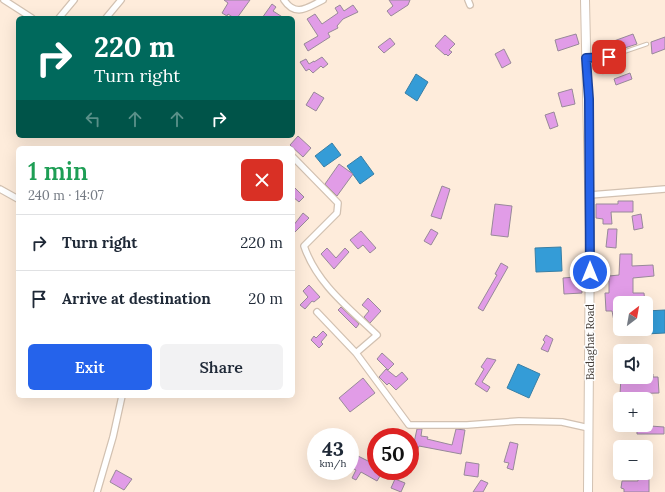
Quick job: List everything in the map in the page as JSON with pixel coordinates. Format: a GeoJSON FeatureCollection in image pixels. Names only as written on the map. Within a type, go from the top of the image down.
{"type":"FeatureCollection","features":[{"type":"Feature","properties":{"kind":"main road","name":"Badaghat Road"},"geometry":{"type":"LineString","coordinates":[[586,0],[590,195],[588,492]]}},
{"type":"Feature","properties":{"kind":"street"},"geometry":{"type":"LineString","coordinates":[[4,0],[29,16]]}},
{"type":"Feature","properties":{"kind":"street"},"geometry":{"type":"LineString","coordinates":[[61,16],[74,0]]}},
{"type":"Feature","properties":{"kind":"street"},"geometry":{"type":"LineString","coordinates":[[108,16],[121,0]]}},
{"type":"Feature","properties":{"kind":"street"},"geometry":{"type":"LineString","coordinates":[[284,0],[288,6],[294,10],[300,10],[323,0]]}},
{"type":"Feature","properties":{"kind":"street"},"geometry":{"type":"LineString","coordinates":[[295,159],[338,203],[337,212],[304,246],[308,257],[324,284],[377,335],[356,353]]}},
{"type":"Feature","properties":{"kind":"street"},"geometry":{"type":"LineString","coordinates":[[0,189],[16,199]]}},
{"type":"Feature","properties":{"kind":"street"},"geometry":{"type":"LineString","coordinates":[[590,195],[665,189]]}},
{"type":"Feature","properties":{"kind":"street"},"geometry":{"type":"LineString","coordinates":[[316,312],[356,353],[408,425],[466,425],[519,421],[562,422],[589,428]]}},
{"type":"Feature","properties":{"kind":"street"},"geometry":{"type":"LineString","coordinates":[[97,492],[114,437],[122,398]]}},
{"type":"Feature","properties":{"kind":"lane"},"geometry":{"type":"LineString","coordinates":[[586,58],[602,58],[647,44]]}},
{"type":"Feature","properties":{"kind":"lane"},"geometry":{"type":"LineString","coordinates":[[602,58],[603,72]]}},
{"type":"Feature","properties":{"kind":"water"},"geometry":{"type":"Polygon","coordinates":[[[416,74],[428,82],[417,101],[405,93],[416,74]]]}},
{"type":"Feature","properties":{"kind":"water"},"geometry":{"type":"Polygon","coordinates":[[[332,143],[341,155],[324,167],[315,156],[332,143]]]}},
{"type":"Feature","properties":{"kind":"water"},"geometry":{"type":"Polygon","coordinates":[[[361,156],[374,174],[360,184],[347,166],[361,156]]]}},
{"type":"Feature","properties":{"kind":"water"},"geometry":{"type":"Polygon","coordinates":[[[561,247],[562,271],[536,272],[535,248],[561,247]]]}},
{"type":"Feature","properties":{"kind":"water"},"geometry":{"type":"Polygon","coordinates":[[[665,310],[665,333],[653,334],[653,311],[665,310]]]}},
{"type":"Feature","properties":{"kind":"water"},"geometry":{"type":"Polygon","coordinates":[[[518,364],[540,374],[529,398],[507,388],[518,364]]]}},
{"type":"Feature","properties":{"kind":"building"},"geometry":{"type":"Polygon","coordinates":[[[224,0],[250,0],[238,16],[231,16],[228,14],[227,16],[222,13],[228,3],[224,0]]]}},
{"type":"Feature","properties":{"kind":"building"},"geometry":{"type":"Polygon","coordinates":[[[389,0],[410,0],[408,5],[391,16],[387,11],[393,6],[389,0]]]}},
{"type":"Feature","properties":{"kind":"building"},"geometry":{"type":"Polygon","coordinates":[[[272,4],[276,7],[273,11],[281,16],[263,16],[272,4]]]}},
{"type":"Feature","properties":{"kind":"building"},"geometry":{"type":"Polygon","coordinates":[[[340,5],[344,11],[353,5],[358,12],[343,19],[337,26],[338,28],[328,33],[330,37],[308,51],[304,44],[318,36],[307,19],[315,14],[322,24],[338,13],[335,8],[340,5]]]}},
{"type":"Feature","properties":{"kind":"building"},"geometry":{"type":"Polygon","coordinates":[[[576,34],[579,44],[558,51],[555,40],[576,34]]]}},
{"type":"Feature","properties":{"kind":"building"},"geometry":{"type":"Polygon","coordinates":[[[633,34],[637,44],[606,54],[603,45],[633,34]]]}},
{"type":"Feature","properties":{"kind":"building"},"geometry":{"type":"Polygon","coordinates":[[[445,35],[455,44],[449,50],[452,52],[448,56],[435,46],[445,35]]]}},
{"type":"Feature","properties":{"kind":"building"},"geometry":{"type":"Polygon","coordinates":[[[665,37],[665,49],[652,54],[651,42],[665,37]]]}},
{"type":"Feature","properties":{"kind":"building"},"geometry":{"type":"Polygon","coordinates":[[[390,38],[395,44],[384,53],[378,47],[390,38]]]}},
{"type":"Feature","properties":{"kind":"building"},"geometry":{"type":"Polygon","coordinates":[[[504,49],[511,63],[502,68],[495,54],[504,49]]]}},
{"type":"Feature","properties":{"kind":"building"},"geometry":{"type":"Polygon","coordinates":[[[322,57],[328,64],[323,68],[321,66],[313,73],[309,69],[306,71],[300,62],[306,59],[309,64],[322,57]]]}},
{"type":"Feature","properties":{"kind":"building"},"geometry":{"type":"Polygon","coordinates":[[[630,73],[632,79],[616,85],[614,79],[630,73]]]}},
{"type":"Feature","properties":{"kind":"building"},"geometry":{"type":"Polygon","coordinates":[[[572,89],[575,104],[562,107],[558,93],[572,89]]]}},
{"type":"Feature","properties":{"kind":"building"},"geometry":{"type":"Polygon","coordinates":[[[314,92],[324,98],[316,111],[306,105],[314,92]]]}},
{"type":"Feature","properties":{"kind":"building"},"geometry":{"type":"Polygon","coordinates":[[[554,112],[558,126],[550,129],[545,115],[554,112]]]}},
{"type":"Feature","properties":{"kind":"building"},"geometry":{"type":"Polygon","coordinates":[[[298,136],[311,148],[303,157],[295,150],[295,146],[290,145],[298,136]]]}},
{"type":"Feature","properties":{"kind":"building"},"geometry":{"type":"Polygon","coordinates":[[[339,164],[353,174],[337,196],[325,184],[339,164]]]}},
{"type":"Feature","properties":{"kind":"building"},"geometry":{"type":"Polygon","coordinates":[[[442,186],[450,189],[441,219],[431,216],[442,186]]]}},
{"type":"Feature","properties":{"kind":"building"},"geometry":{"type":"Polygon","coordinates":[[[295,188],[304,197],[299,202],[295,199],[295,188]]]}},
{"type":"Feature","properties":{"kind":"building"},"geometry":{"type":"Polygon","coordinates":[[[618,201],[633,201],[633,212],[611,212],[612,224],[603,224],[603,219],[596,218],[596,204],[618,204],[618,201]]]}},
{"type":"Feature","properties":{"kind":"building"},"geometry":{"type":"Polygon","coordinates":[[[495,204],[512,206],[508,237],[491,235],[495,204]]]}},
{"type":"Feature","properties":{"kind":"building"},"geometry":{"type":"Polygon","coordinates":[[[303,213],[309,218],[295,232],[295,223],[303,213]]]}},
{"type":"Feature","properties":{"kind":"building"},"geometry":{"type":"Polygon","coordinates":[[[641,214],[643,228],[634,230],[632,216],[641,214]]]}},
{"type":"Feature","properties":{"kind":"building"},"geometry":{"type":"Polygon","coordinates":[[[431,229],[438,233],[431,245],[424,241],[431,229]]]}},
{"type":"Feature","properties":{"kind":"building"},"geometry":{"type":"Polygon","coordinates":[[[608,229],[617,229],[616,248],[606,247],[608,229]]]}},
{"type":"Feature","properties":{"kind":"building"},"geometry":{"type":"Polygon","coordinates":[[[361,231],[376,248],[370,253],[363,245],[358,249],[350,240],[361,231]]]}},
{"type":"Feature","properties":{"kind":"building"},"geometry":{"type":"Polygon","coordinates":[[[327,248],[336,258],[345,248],[349,252],[334,269],[321,254],[327,248]]]}},
{"type":"Feature","properties":{"kind":"building"},"geometry":{"type":"Polygon","coordinates":[[[620,254],[632,254],[632,266],[653,265],[654,276],[633,278],[633,293],[644,293],[644,296],[613,296],[613,316],[612,311],[606,311],[605,293],[609,293],[609,276],[619,275],[620,254]]]}},
{"type":"Feature","properties":{"kind":"building"},"geometry":{"type":"Polygon","coordinates":[[[501,263],[508,267],[483,311],[478,308],[497,275],[495,274],[501,263]]]}},
{"type":"Feature","properties":{"kind":"building"},"geometry":{"type":"Polygon","coordinates":[[[575,277],[576,284],[581,284],[582,293],[564,294],[563,278],[575,277]]]}},
{"type":"Feature","properties":{"kind":"building"},"geometry":{"type":"Polygon","coordinates":[[[309,285],[320,297],[314,302],[312,301],[305,309],[300,305],[308,297],[303,291],[309,285]]]}},
{"type":"Feature","properties":{"kind":"building"},"geometry":{"type":"Polygon","coordinates":[[[368,298],[381,311],[370,323],[364,317],[369,311],[362,305],[368,298]]]}},
{"type":"Feature","properties":{"kind":"building"},"geometry":{"type":"Polygon","coordinates":[[[341,307],[359,324],[356,328],[338,310],[341,307]]]}},
{"type":"Feature","properties":{"kind":"building"},"geometry":{"type":"Polygon","coordinates":[[[323,331],[327,335],[321,342],[323,344],[319,348],[311,340],[314,336],[316,338],[323,331]]]}},
{"type":"Feature","properties":{"kind":"building"},"geometry":{"type":"Polygon","coordinates":[[[546,335],[553,339],[548,352],[541,349],[545,342],[543,340],[546,335]]]}},
{"type":"Feature","properties":{"kind":"building"},"geometry":{"type":"Polygon","coordinates":[[[382,353],[394,364],[388,370],[377,359],[382,353]]]}},
{"type":"Feature","properties":{"kind":"building"},"geometry":{"type":"Polygon","coordinates":[[[487,358],[496,360],[482,382],[490,387],[487,392],[475,384],[484,369],[481,367],[487,358]]]}},
{"type":"Feature","properties":{"kind":"building"},"geometry":{"type":"Polygon","coordinates":[[[386,369],[396,377],[402,372],[408,379],[396,390],[389,383],[387,385],[379,377],[386,369]]]}},
{"type":"Feature","properties":{"kind":"building"},"geometry":{"type":"Polygon","coordinates":[[[653,377],[658,377],[659,393],[620,392],[621,384],[653,384],[653,377]]]}},
{"type":"Feature","properties":{"kind":"building"},"geometry":{"type":"Polygon","coordinates":[[[363,378],[375,393],[350,412],[339,398],[363,378]]]}},
{"type":"Feature","properties":{"kind":"building"},"geometry":{"type":"Polygon","coordinates":[[[653,426],[664,427],[664,434],[637,434],[637,432],[653,432],[653,426]]]}},
{"type":"Feature","properties":{"kind":"building"},"geometry":{"type":"Polygon","coordinates":[[[419,429],[422,429],[421,436],[428,437],[427,439],[452,445],[456,429],[465,430],[461,454],[419,446],[419,429]]]}},
{"type":"Feature","properties":{"kind":"building"},"geometry":{"type":"Polygon","coordinates":[[[510,442],[518,444],[513,470],[507,468],[509,463],[504,462],[510,442]]]}},
{"type":"Feature","properties":{"kind":"building"},"geometry":{"type":"Polygon","coordinates":[[[359,456],[367,460],[367,475],[361,472],[359,475],[359,456]]]}},
{"type":"Feature","properties":{"kind":"building"},"geometry":{"type":"Polygon","coordinates":[[[466,462],[479,464],[478,477],[464,475],[466,462]]]}},
{"type":"Feature","properties":{"kind":"building"},"geometry":{"type":"Polygon","coordinates":[[[116,470],[132,479],[124,490],[110,482],[116,470]]]}},
{"type":"Feature","properties":{"kind":"building"},"geometry":{"type":"Polygon","coordinates":[[[395,480],[405,483],[401,492],[391,488],[395,480]]]}},
{"type":"Feature","properties":{"kind":"building"},"geometry":{"type":"Polygon","coordinates":[[[481,480],[488,483],[483,492],[473,492],[481,480]]]}},
{"type":"Feature","properties":{"kind":"building"},"geometry":{"type":"Polygon","coordinates":[[[649,480],[649,492],[624,492],[624,489],[621,488],[622,481],[649,480]]]}},
{"type":"Feature","properties":{"kind":"route"},"geometry":{"type":"LineString","coordinates":[[590,272],[589,99],[586,58],[609,57]]}}]}
